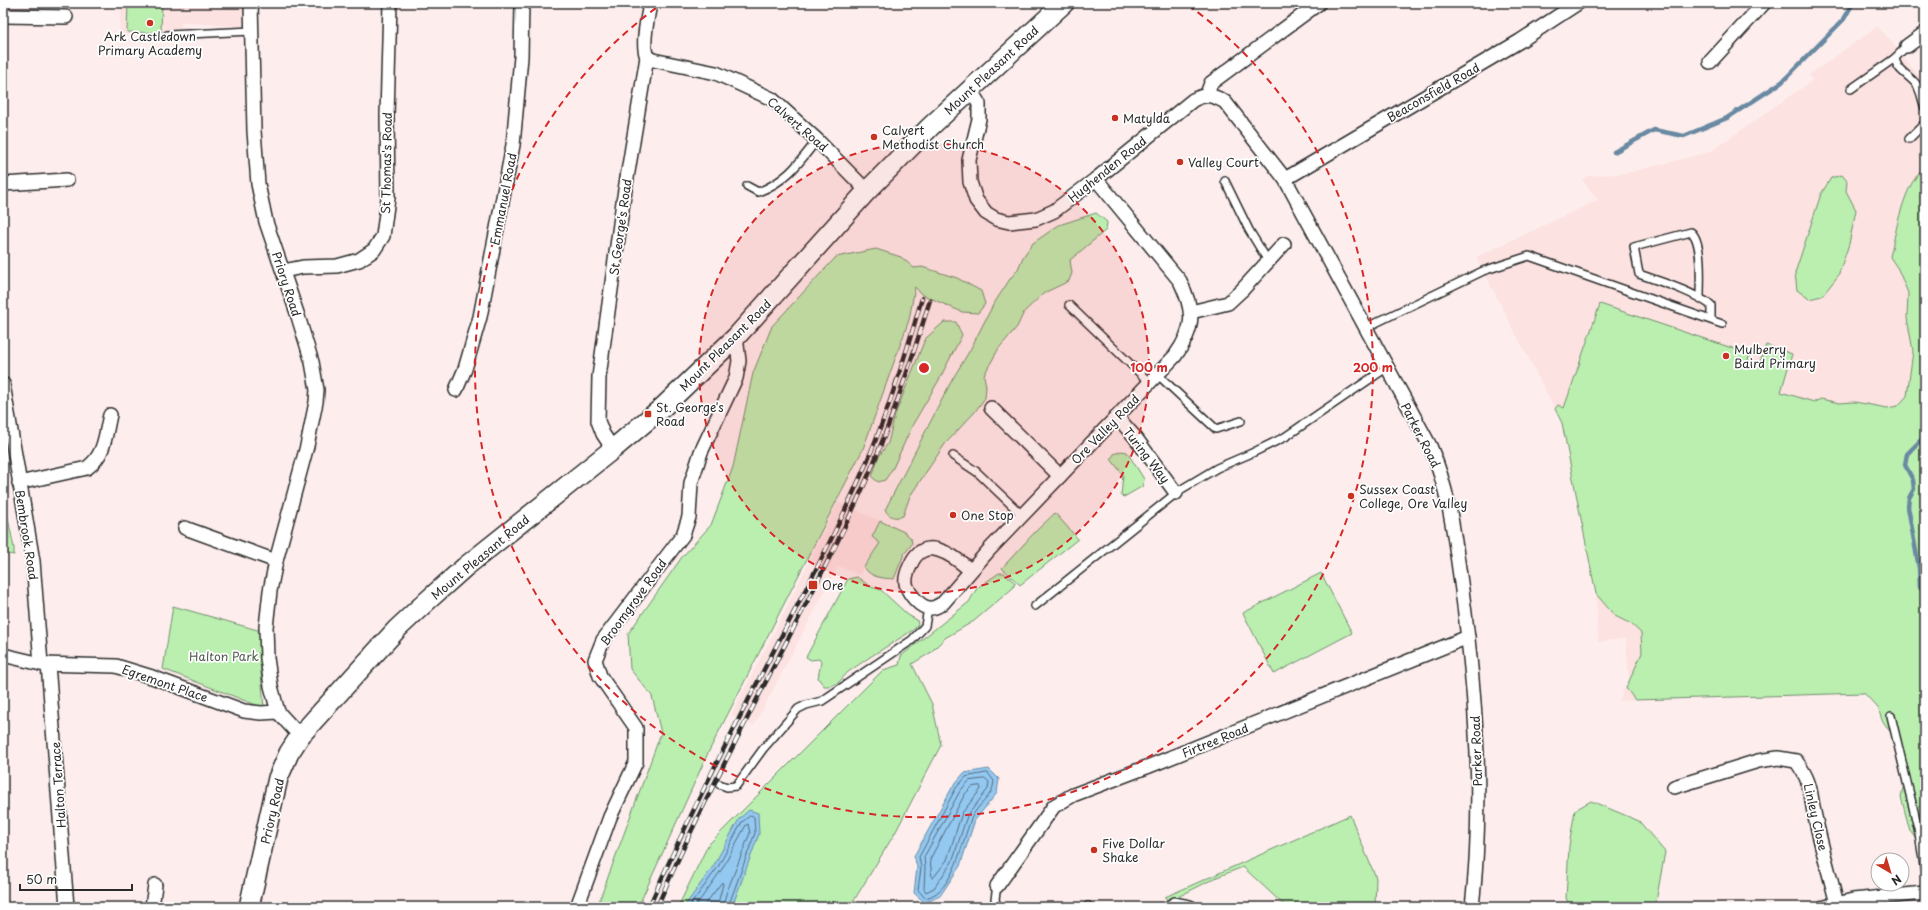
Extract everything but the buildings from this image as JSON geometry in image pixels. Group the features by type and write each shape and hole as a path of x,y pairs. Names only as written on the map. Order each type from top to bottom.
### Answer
{"street":[{"name":"Priory Road","path":"249,907 278,778 289,753 300,736 278,712 270,686 266,658 266,627 270,591 276,561 307,446 317,390 312,362 266,222 258,184 254,131 252,3"},
{"name":"St Thomas's Road","path":"283,271 303,267 337,266 359,260 374,250 383,236 388,198 387,116 390,3"},
{"name":"Emmanuel Road","path":"456,390 465,369 480,317 513,145 521,57 522,3"},
{"name":"St George's Road","path":"613,449 603,434 598,421 599,377 623,202 647,57 645,52 645,44 650,3"},
{"name":"Mount Pleasant Road","path":"300,736 397,629 427,601 465,567 613,449 663,407 736,337 867,192 930,127 1064,3"},
{"name":"Hughenden Road","path":"970,89 979,104 979,119 969,160 970,182 976,200 986,213 996,219 1009,222 1036,220 1054,211 1096,179 1193,100 1206,94 1212,83 1319,3"},
{"name":"Beaconsfield Road","path":"1286,179 1520,41 1578,3"},
{"path":"1710,62 1764,3"},
{"path":"3,16 66,17"},
{"path":"1907,46 1925,33"},
{"name":"Calvert Road","path":"647,57 652,60 716,73 772,100 818,140 867,192"},
{"name":"Parker Road","path":"1206,94 1215,96 1225,102 1286,179 1386,368 1430,446 1444,483 1453,524 1468,637 1475,714 1477,798 1476,851 1472,907"},
{"name":"Ore Valley Road","path":"928,608 935,607 943,603 970,570 1175,356 1186,341 1191,312 1188,298 1180,281 1096,179"},
{"path":"3,184 67,180"},
{"path":"1191,312 1228,303 1242,290 1284,244"},
{"name":"Broomgrove Road","path":"577,907 610,817 636,762 636,728 600,676 595,660 603,640 683,535 690,517 691,483 701,452 736,378 739,361 736,337"},
{"name":"Bembrook Road","path":"3,384 33,561 44,664"},
{"path":"991,408 1060,476"},
{"path":"19,483 87,468 95,463 100,455 110,415"},
{"name":"Turing Way","path":"1117,417 1135,437 1176,493"},
{"path":"185,528 276,561"},
{"path":"928,608 918,602 907,586 906,575 912,560 920,552 932,548 948,554 970,570"},
{"name":"Firtree Road","path":"996,886 1054,806 1073,795 1160,762 1468,637"},
{"name":"Egremont Place","path":"3,655 44,664 116,666 152,677 244,711 261,714 278,712"},
{"name":"Halton Terrace","path":"44,664 67,907"},
{"name":"Linley Close","path":"1674,787 1758,761 1778,758 1796,761 1803,770 1811,788 1815,819 1831,905"},
{"path":"152,907 155,885"},
{"path":"1831,905 1853,900 1925,893"},
{"path":"1170,907 1175,904 1190,907"}],"lane":[{"path":"167,35 252,31"},
{"path":"1851,89 1895,58 1907,46"},
{"path":"1895,58 1900,71 1917,85 1925,108"},
{"path":"1909,139 1925,123"},
{"path":"747,186 758,192 771,187 785,178 818,140"},
{"path":"1225,181 1249,230 1268,261"},
{"path":"1700,297 1701,267 1695,235 1691,232 1634,247 1639,274 1700,297 1711,305 1711,319"},
{"path":"1365,328 1483,271 1529,256 1722,324"},
{"path":"1069,305 1153,378 1216,429 1241,421"},
{"path":"1035,606 1176,493 1217,468 1285,437 1386,368"},
{"path":"953,456 977,472 1022,515"},
{"path":"719,784 727,787 736,786 767,744 798,709 806,704 822,701 912,640 925,626 928,608"},
{"path":"1891,716 1918,828 1925,872"},
{"path":"996,886 995,899 998,907"}],"shaded area":[{"name":"Ark Castledown Primary Academy","path":"121,3 244,3 243,27 181,22 181,28 173,28 172,40 136,42 136,35 119,35"},
{"name":"Mulberry Baird Primary","path":"1878,26 1920,77 1925,88 1925,302 1864,693 1619,701 1629,679 1626,638 1598,642 1596,594 1562,423 1476,257 1598,200 1582,180 1588,176 1627,173 1710,152 1813,80 1809,75"},
{"path":"838,502 880,521 872,537 880,542 859,575 838,566 754,726 731,715 785,611"}],"green space":[{"path":"128,3 162,3 161,33 127,32"},
{"path":"1925,162 1925,851 1910,831 1901,797 1907,770 1903,750 1882,720 1878,708 1864,693 1635,700 1626,688 1642,653 1641,633 1631,624 1615,616 1596,594 1562,423 1555,409 1558,405 1564,408 1600,304 1750,354 1748,360 1759,364 1766,345 1792,354 1781,392 1814,402 1821,399 1839,403 1855,402 1887,408 1898,406 1907,396 1913,351 1907,318 1908,293 1898,269 1890,257 1902,207 1910,187"},
{"path":"1842,175 1847,181 1846,191 1856,210 1849,244 1838,276 1822,296 1809,299 1797,290 1795,273 1821,194 1831,178"},
{"path":"1096,213 1107,222 1106,230 1070,260 1072,273 1069,281 1044,293 1024,312 1017,327 999,348 984,375 986,387 985,398 974,413 945,444 910,496 903,516 891,516 885,510 952,380 970,350 993,305 1018,269 1023,257 1033,243 1059,225"},
{"path":"876,249 901,257 914,268 922,267 957,278 981,291 985,304 978,313 962,312 921,294 915,287 909,320 863,449 708,753 638,907 597,907 661,733 652,696 630,669 628,634 682,557 711,525 733,467 753,373 772,326 836,257"},
{"path":"944,322 956,322 962,335 939,380 913,424 893,468 885,480 878,482 872,477 878,458 888,443 895,415 925,339"},
{"path":"1121,451 1127,452 1144,479 1143,486 1124,497 1121,496 1123,475 1111,459 1114,454"},
{"path":"3,494 14,548 14,555 3,553"},
{"path":"1055,513 1078,539 1020,585 1002,568 1035,532"},
{"path":"880,521 904,532 911,538 912,544 904,554 894,579 881,578 873,575 864,567 880,543 872,537"},
{"path":"999,573 1004,573 1015,583 1013,588 974,621 945,638 930,653 912,664 932,704 941,745 895,833 850,907 678,907 708,845 883,670 899,665 901,656 969,602 977,588"},
{"path":"1321,573 1352,633 1274,674 1243,613"},
{"path":"857,577 871,587 881,590 908,615 917,620 918,625 913,630 848,672 838,683 830,686 824,686 818,678 821,662 819,659 811,660 806,657 848,579"},
{"name":"Halton Park","path":"173,606 261,631 261,672 264,708 163,669"},
{"path":"1591,801 1639,821 1665,852 1655,907 1570,907 1566,898 1569,846 1575,810"},
{"path":"1350,815 1376,878 1375,907 1286,907 1243,867 1217,877 1168,902 1165,897"}],"water":[{"path":"989,769 999,779 997,793 975,820 960,866 940,896 925,903 914,893 917,867 914,856 953,786 964,773"},
{"path":"749,810 758,813 759,834 732,907 684,907 714,865 739,819"}],"waterway":[{"path":"1614,152 1654,130 1684,136 1727,118 1782,82 1844,19 1853,3"},
{"path":"1925,436 1907,454 1905,465 1913,480 1914,489 1909,498 1908,507 1919,568 1920,587 1925,594"}],"railway":[{"path":"649,907 708,781 844,513 866,464 890,403 922,298"},
{"path":"657,907 711,791 855,506 902,388 930,300"}],"place":[{"name":"Ark Castledown Primary Academy","path":"150,23"},
{"name":"Matylda","path":"1115,118"},
{"name":"Calvert Methodist Church","path":"874,137"},
{"name":"Valley Court","path":"1180,162"},
{"name":"Mulberry Baird Primary","path":"1726,356"},
{"name":"St. George's Road","path":"648,414"},
{"name":"Sussex Coast College, Ore Valley","path":"1351,496"},
{"name":"One Stop","path":"953,515"},
{"name":"Ore","path":"813,585"},
{"name":"Five Dollar Shake","path":"1094,850"}]}
